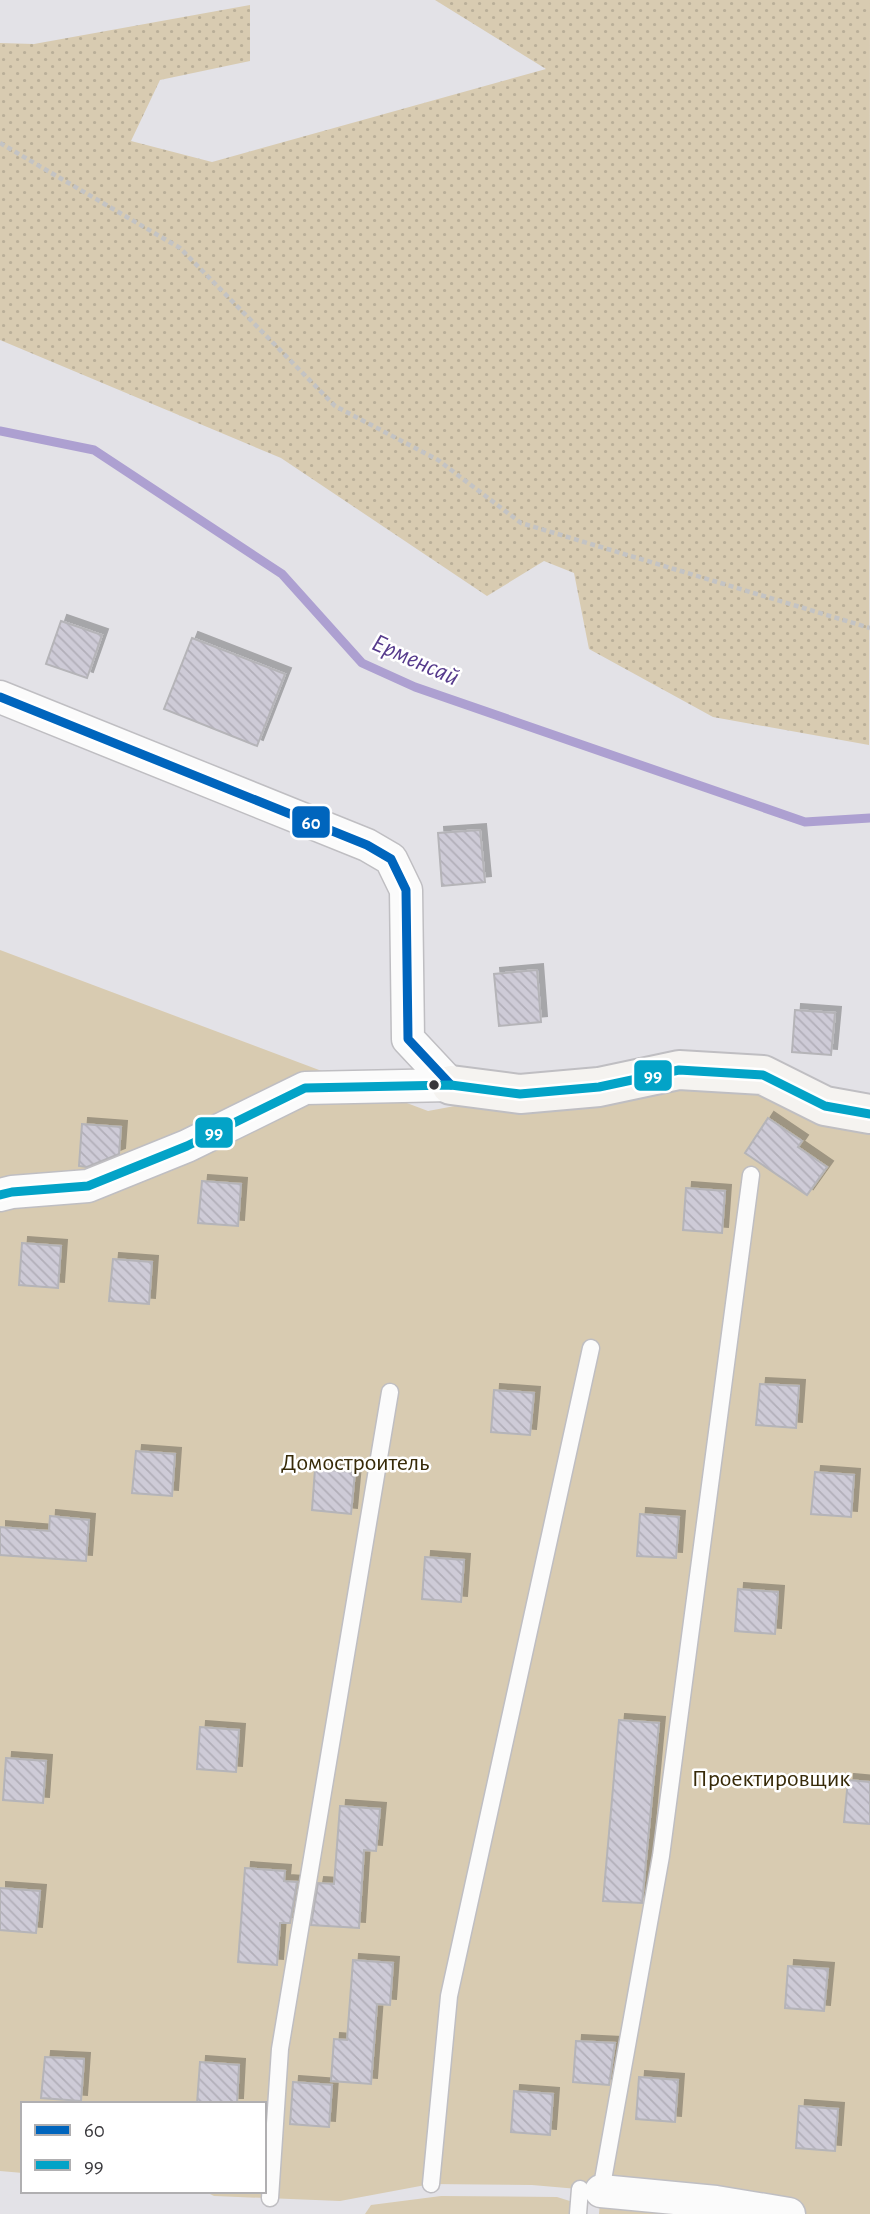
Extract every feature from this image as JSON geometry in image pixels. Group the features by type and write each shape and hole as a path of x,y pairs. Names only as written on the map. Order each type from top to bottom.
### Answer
{"street":[{"path":"0,697 367,845 391,859 406,890 408,1039 451,1085"},
{"path":"0,1195 88,1186 187,1146 305,1088 451,1085 520,1094 599,1087 679,1070 762,1075 825,1106 870,1114"},
{"path":"591,2190 716,2203 789,2214"}],"lane":[{"path":"578,2214 591,2190 661,1856 751,1175"},
{"path":"432,2184 449,1996 591,1348"},
{"path":"270,2198 280,2049 390,1392"}],"path":[{"path":"0,143 180,248 335,407 438,460 521,523 870,628"}],"green space":[{"path":"435,0 870,0 869,745 713,717 589,649 574,573 544,561 487,596 281,458 0,340 0,43 34,44 250,5 250,61 160,80 131,141 212,162 546,69"},
{"name":"Домостроитель","path":"0,950 428,1111 679,1070 870,1114 870,2214 599,2214 601,2191 532,2185 431,2184 340,2201 214,2196 208,2193 266,2193 266,2102 21,2102 21,2173 0,2171"},
{"path":"441,2196 557,2197 573,2202 573,2214 365,2214 371,2205"}],"building":[{"path":"61,621 102,635 87,678 46,664"},
{"path":"192,638 285,674 257,746 164,709"},
{"path":"480,830 485,882 442,886 438,833"},
{"path":"537,970 541,1022 499,1026 494,974"},
{"path":"795,1010 835,1013 831,1055 792,1052"},
{"path":"768,1118 802,1141 798,1147 827,1167 807,1195 745,1153"},
{"path":"82,1124 121,1127 119,1154 87,1167 79,1166"},
{"path":"202,1181 241,1184 238,1226 198,1223"},
{"path":"686,1188 725,1191 722,1233 683,1230"},
{"path":"22,1243 61,1246 58,1288 19,1285"},
{"path":"113,1259 152,1262 149,1304 109,1301"},
{"path":"760,1384 799,1386 796,1428 756,1425"},
{"path":"494,1390 534,1393 530,1435 491,1432"},
{"path":"136,1451 175,1454 172,1496 132,1493"},
{"path":"315,1469 355,1472 351,1514 312,1510"},
{"path":"815,1472 854,1475 851,1517 811,1514"},
{"path":"640,1514 679,1517 676,1558 637,1556"},
{"path":"50,1516 89,1520 86,1561 0,1555 0,1527 49,1531"},
{"path":"425,1557 464,1560 461,1602 422,1599"},
{"path":"738,1589 778,1592 775,1634 735,1631"},
{"path":"619,1720 659,1723 642,1903 603,1901"},
{"path":"200,1727 239,1730 236,1772 197,1769"},
{"path":"6,1758 46,1761 43,1803 3,1800"},
{"path":"848,1780 870,1782 870,1824 844,1822"},
{"path":"340,1806 380,1809 376,1851 364,1850 359,1928 311,1925 318,1883 334,1884"},
{"path":"245,1868 285,1871 284,1881 297,1882 290,1923 280,1923 277,1965 238,1962"},
{"path":"0,1888 40,1891 36,1933 0,1930"},
{"path":"353,1960 393,1963 390,2005 377,2004 371,2084 331,2081 334,2039 347,2040"},
{"path":"788,1966 828,1969 824,2011 785,2008"},
{"path":"576,2041 615,2043 609,2085 573,2082"},
{"path":"45,2057 84,2059 81,2101 41,2098"},
{"path":"200,2062 239,2065 237,2102 197,2102"},
{"path":"639,2077 678,2080 675,2122 636,2119"},
{"path":"293,2082 332,2085 329,2127 290,2124"},
{"path":"514,2091 553,2094 550,2135 511,2132"},
{"path":"799,2106 838,2109 835,2151 796,2148"}],"waterway":[{"name":"Ерменсай","path":"0,431 94,450 282,574 362,663 415,687 805,822 870,818"}],"transit line":[{"name":"60","path":"0,697 367,845 391,859 406,890 408,1039 451,1085"},
{"name":"99","path":"0,1195 88,1186 187,1146 305,1088 451,1085 520,1094 599,1087 679,1070 763,1075 825,1106 870,1114"}],"park label":[{"name":"Проектировщик","path":"771,1778"}]}
